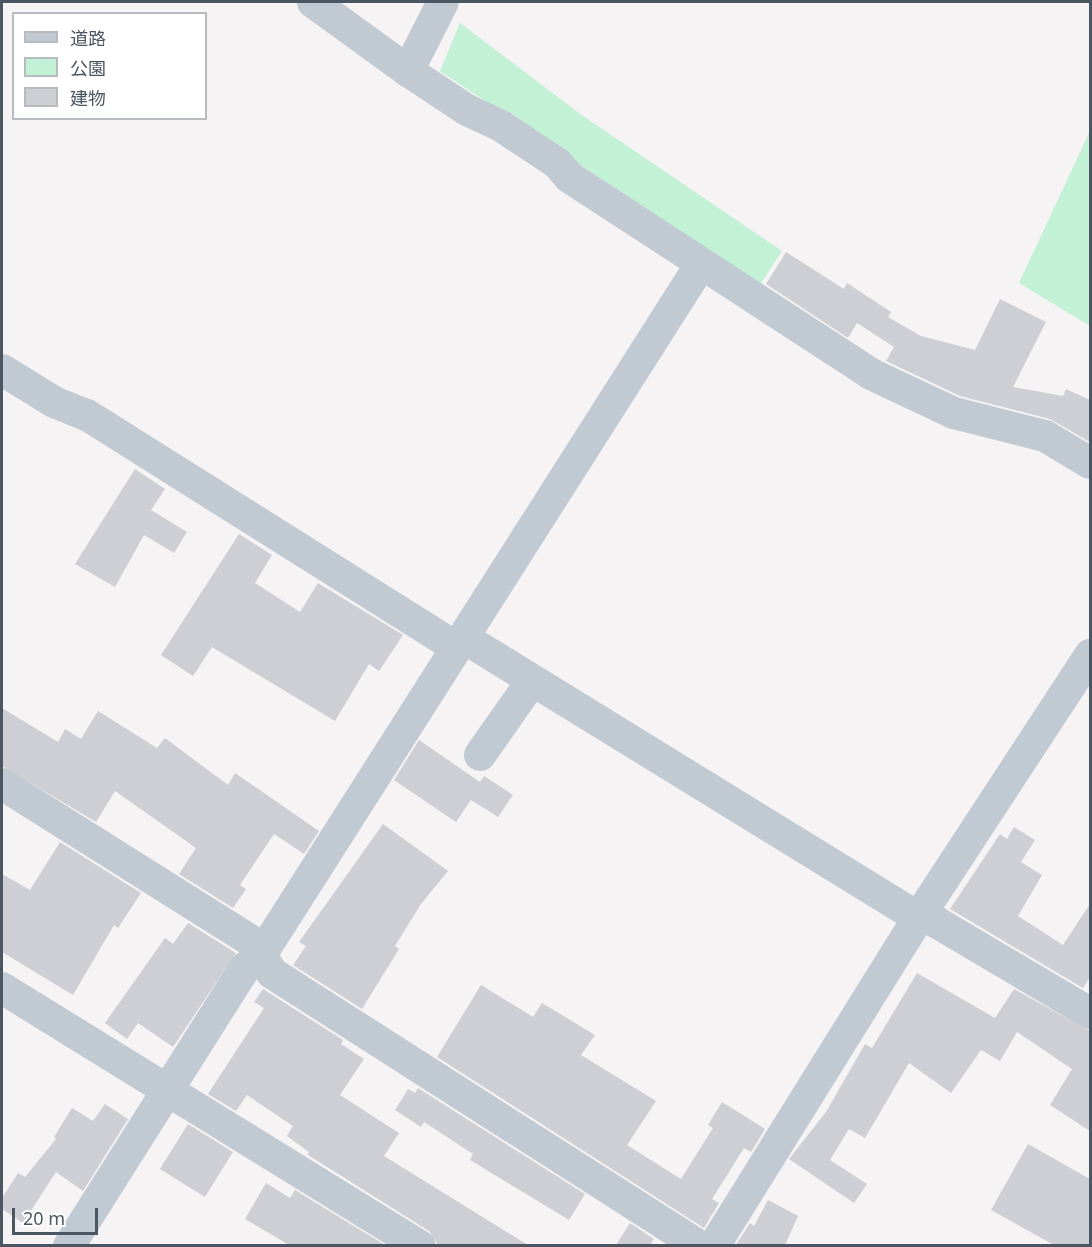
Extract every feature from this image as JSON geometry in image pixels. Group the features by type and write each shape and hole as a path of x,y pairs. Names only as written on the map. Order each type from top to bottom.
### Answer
{"street":[{"path":"313,2 408,71 520,138 557,163 569,177 871,374 954,414 1045,436 1090,463"},
{"path":"408,71 442,2"},
{"path":"69,1245 244,969 261,955 701,264"},
{"path":"2,370 54,402 87,415 460,643 532,681 909,912 920,915 1090,1013"},
{"path":"714,1245 920,915 1090,654"},
{"path":"480,756 532,681"},
{"path":"2,784 254,944 272,973 699,1245"},
{"path":"2,988 149,1081 169,1089 420,1245"}],"green space":[{"path":"460,23 583,116 782,251 760,285 440,71"},
{"path":"1090,131 1090,326 1019,283"}],"building":[{"path":"786,252 844,289 847,283 891,312 888,317 921,336 975,350 1000,299 1046,322 1013,387 1063,396 1066,389 1090,400 1090,442 1050,419 960,396 886,361 894,347 857,323 848,338 766,284"},
{"path":"135,469 165,489 151,510 187,532 174,553 144,535 115,587 75,564"},
{"path":"239,534 272,555 255,583 300,612 318,583 403,635 379,671 369,664 335,721 212,647 193,676 161,655"},
{"path":"2,708 58,742 65,729 81,739 98,711 157,748 165,738 228,785 235,773 319,831 304,854 274,834 240,885 246,889 233,908 179,874 196,848 115,791 96,822 2,766"},
{"path":"419,740 480,782 484,776 513,795 498,817 471,800 456,822 394,780"},
{"path":"383,824 448,871 421,904 395,946 399,949 362,1009 293,965 306,946 299,942"},
{"path":"1014,827 1035,840 1021,862 1042,875 1018,916 1063,945 1090,904 1090,977 1083,988 950,909 1000,834 1007,839"},
{"path":"60,842 141,893 118,928 114,925 73,995 2,952 2,874 30,890"},
{"path":"188,923 236,953 173,1047 138,1023 127,1039 105,1023 165,938 173,944"},
{"path":"917,973 995,1018 1014,989 1090,1031 1090,1131 1050,1105 1072,1069 1017,1032 1000,1061 981,1050 951,1093 909,1063 865,1138 849,1129 830,1160 867,1184 854,1203 789,1159 826,1112 865,1044 872,1048"},
{"path":"481,985 533,1017 542,1003 595,1035 581,1055 656,1101 627,1145 681,1179 713,1128 708,1125 722,1102 765,1129 751,1152 744,1148 712,1199 719,1203 704,1228 437,1057"},
{"path":"263,989 343,1040 341,1044 364,1059 340,1095 399,1133 384,1156 528,1245 438,1245 429,1231 308,1155 309,1152 287,1136 293,1126 247,1095 236,1111 208,1094 264,1008 254,1002"},
{"path":"418,1088 585,1194 569,1220 470,1160 473,1154 424,1122 421,1127 395,1110 408,1089 415,1093"},
{"path":"105,1104 128,1119 83,1191 56,1172 23,1223 2,1209 2,1198 18,1173 25,1177 56,1139 54,1137 72,1108 93,1121"},
{"path":"188,1124 233,1152 205,1197 160,1169"},
{"path":"1028,1144 1090,1179 1090,1245 1054,1245 991,1210"},
{"path":"266,1183 290,1198 295,1190 385,1245 289,1245 245,1219"},
{"path":"768,1200 798,1216 785,1245 736,1245 750,1223 754,1226"},
{"path":"630,1223 654,1239 650,1245 616,1245"}]}
